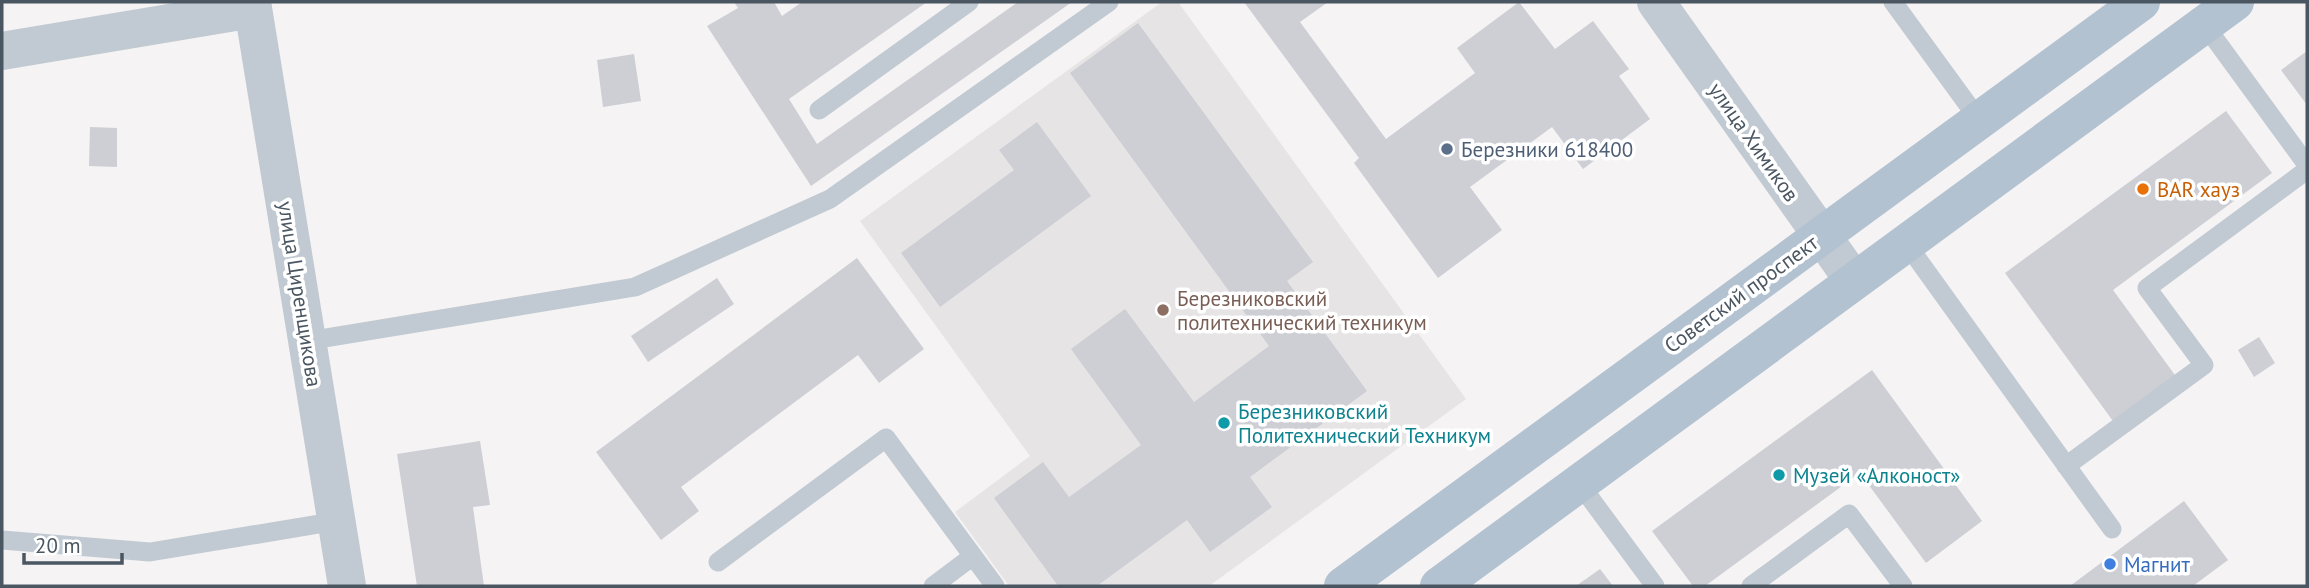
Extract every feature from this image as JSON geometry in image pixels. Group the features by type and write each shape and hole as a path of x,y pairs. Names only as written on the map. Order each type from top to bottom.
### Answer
{"main road":[{"name":"Советский проспект","path":"1343,586 2141,2"},
{"path":"1439,586 2235,2"}],"street":[{"name":"улица Химиков","path":"1656,2 1854,281"},
{"name":"улица Циренщикова","path":"253,6 347,586"},
{"path":"2,51 253,6"}],"lane":[{"path":"819,110 969,2"},
{"path":"307,341 635,287 830,199 1109,2"},
{"path":"1893,2 1979,120"},
{"path":"2066,466 2204,365 2147,288 2307,167 2204,24"},
{"path":"1906,243 2112,529"},
{"path":"718,562 886,438 995,586"},
{"path":"1579,483 1655,586"},
{"path":"1751,586 1849,514 1903,586"},
{"path":"2,540 150,552 337,522"},
{"path":"933,586 973,556"}],"shaded area":[{"name":"Березниковский политехнический техникум","path":"1162,2 1178,2 1466,399 1209,586 1009,586 955,512 1030,456 860,221"}],"building":[{"path":"734,2 774,2 782,16 802,2 927,2 789,99 817,144 1018,2 1072,2 811,186 707,26 738,8"},
{"name":"Березники 618400","path":"1244,2 1328,2 1300,22 1386,139 1475,73 1457,48 1519,2 1555,49 1593,21 1629,69 1619,76 1650,119 1583,169 1552,127 1470,187 1502,230 1438,278 1354,163 1359,158"},
{"name":"Березниковский Политехнический Техникум","path":"1138,23 1313,262 1287,281 1367,391 1250,477 1272,507 1210,552 1187,520 1097,586 1058,586 994,498 1043,462 1069,497 1141,445 1071,349 1125,309 1194,402 1269,346 1070,73"},
{"path":"2307,51 2307,105 2281,70"},
{"path":"634,54 641,101 603,107 597,60"},
{"path":"2226,111 2272,173 2113,290 2180,382 2118,428 2005,273"},
{"path":"1037,122 1091,196 940,307 901,253 1014,170 999,150"},
{"path":"90,127 117,128 117,167 89,166"},
{"path":"857,258 924,349 879,383 858,355 681,487 699,511 661,540 596,452"},
{"path":"717,278 734,304 648,362 631,336"},
{"path":"2259,337 2275,363 2254,377 2238,350"},
{"path":"1872,370 1982,521 1926,563 1860,473 1705,586 1693,586 1652,531"},
{"path":"480,441 490,505 473,507 484,586 417,586 397,454"},
{"path":"2184,501 2228,560 2193,586 2070,586"},
{"path":"1600,569 1613,586 1576,586"}],"place":[{"name":"Березники 618400","path":"1447,149"},
{"name":"BAR хауз","path":"2143,189"},
{"name":"Березниковский политехнический техникум","path":"1163,310"},
{"name":"Березниковский Политехнический Техникум","path":"1224,423"},
{"name":"Музей «Алконост»","path":"1779,475"},
{"name":"Магнит","path":"2110,564"}]}
